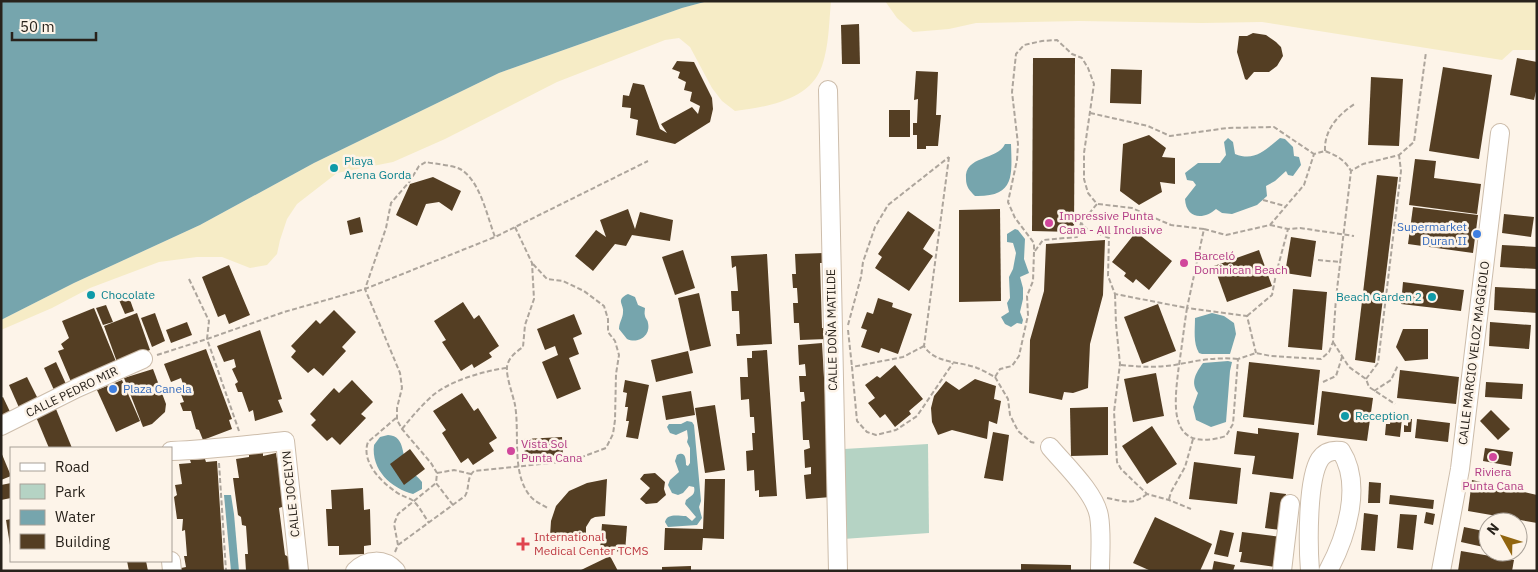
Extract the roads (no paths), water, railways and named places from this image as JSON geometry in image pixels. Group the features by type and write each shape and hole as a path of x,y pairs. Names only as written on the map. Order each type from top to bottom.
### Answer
{"street":[{"name":"CALLE DOÑA MATILDE","path":"828,90 838,571"},
{"name":"CALLE MARCIO VELOZ MAGGIOLO","path":"1441,571 1460,469 1500,133"},
{"name":"CALLE PEDRO MIR","path":"1,426 77,388 143,359"},
{"name":"CALLE JOCELYN","path":"172,451 218,449 285,442 299,571"},
{"path":"1050,448 1092,499 1099,517 1100,571"},
{"path":"1310,571 1310,495 1316,468 1320,459 1326,454 1332,451 1341,451 1348,462 1351,493 1350,512 1344,536 1328,571"},
{"path":"1282,571 1290,504"},
{"path":"355,571 368,562 377,561 393,568"}],"water":[{"path":"1,1 708,1 682,8 499,73 314,163 200,225 74,283 1,320"},
{"path":"1228,138 1233,142 1235,154 1248,157 1259,154 1280,138 1285,139 1293,147 1294,156 1299,157 1301,165 1293,176 1288,175 1286,171 1266,186 1267,196 1257,205 1232,214 1222,213 1216,209 1206,215 1196,216 1189,211 1185,199 1196,185 1193,181 1187,180 1185,173 1198,163 1220,163 1226,155 1224,142"},
{"path":"1005,144 1011,144 1011,175 1008,182 998,193 975,196 967,184 967,171 975,162 995,153"},
{"path":"1015,229 1025,239 1024,259 1029,273 1020,277 1023,288 1020,312 1023,320 1022,324 1017,323 1011,327 1005,324 1001,317 1009,312 1007,303 1010,298 1009,277 1013,269 1016,253 1013,243 1007,242 1007,234"},
{"path":"628,294 635,297 638,305 645,308 648,332 639,340 627,339 619,329 623,312 621,300"},
{"path":"1212,313 1224,316 1234,323 1236,334 1230,354 1202,354 1197,349 1195,318"},
{"path":"1232,362 1226,422 1211,427 1196,420 1193,407 1198,393 1194,381 1203,363"},
{"path":"687,421 692,422 694,425 701,501 699,507 702,518 697,525 668,527 665,522 670,516 686,516 692,521 696,517 685,504 686,500 693,494 694,487 689,486 683,493 678,495 672,493 668,485 670,480 679,472 675,461 677,455 683,455 686,465 688,466 690,463 690,448 687,442 687,430 676,435 670,433 667,427 669,424 681,424"},
{"path":"394,436 401,443 407,465 422,482 422,489 413,494 397,487 384,477 379,470 374,454 374,445 380,437"},
{"path":"224,495 231,495 239,571 231,571"}],"place":[{"name":"Playa Arena Gorda","path":"334,168"},
{"name":"Impressive Punta Cana - All Inclusive","path":"1049,223"},
{"name":"Supermarket Duran II","path":"1477,234"},
{"name":"Barceló Dominican Beach","path":"1184,263"},
{"name":"Chocolate","path":"91,295"},
{"name":"Beach Garden 2","path":"1432,297"},
{"name":"Plaza Canela","path":"113,389"},
{"name":"Reception","path":"1345,416"},
{"name":"Vista Sol Punta Cana","path":"511,451"},
{"name":"Riviera Punta Cana","path":"1493,457"},
{"name":"International Medical Center TCMS","path":"523,544"}]}
